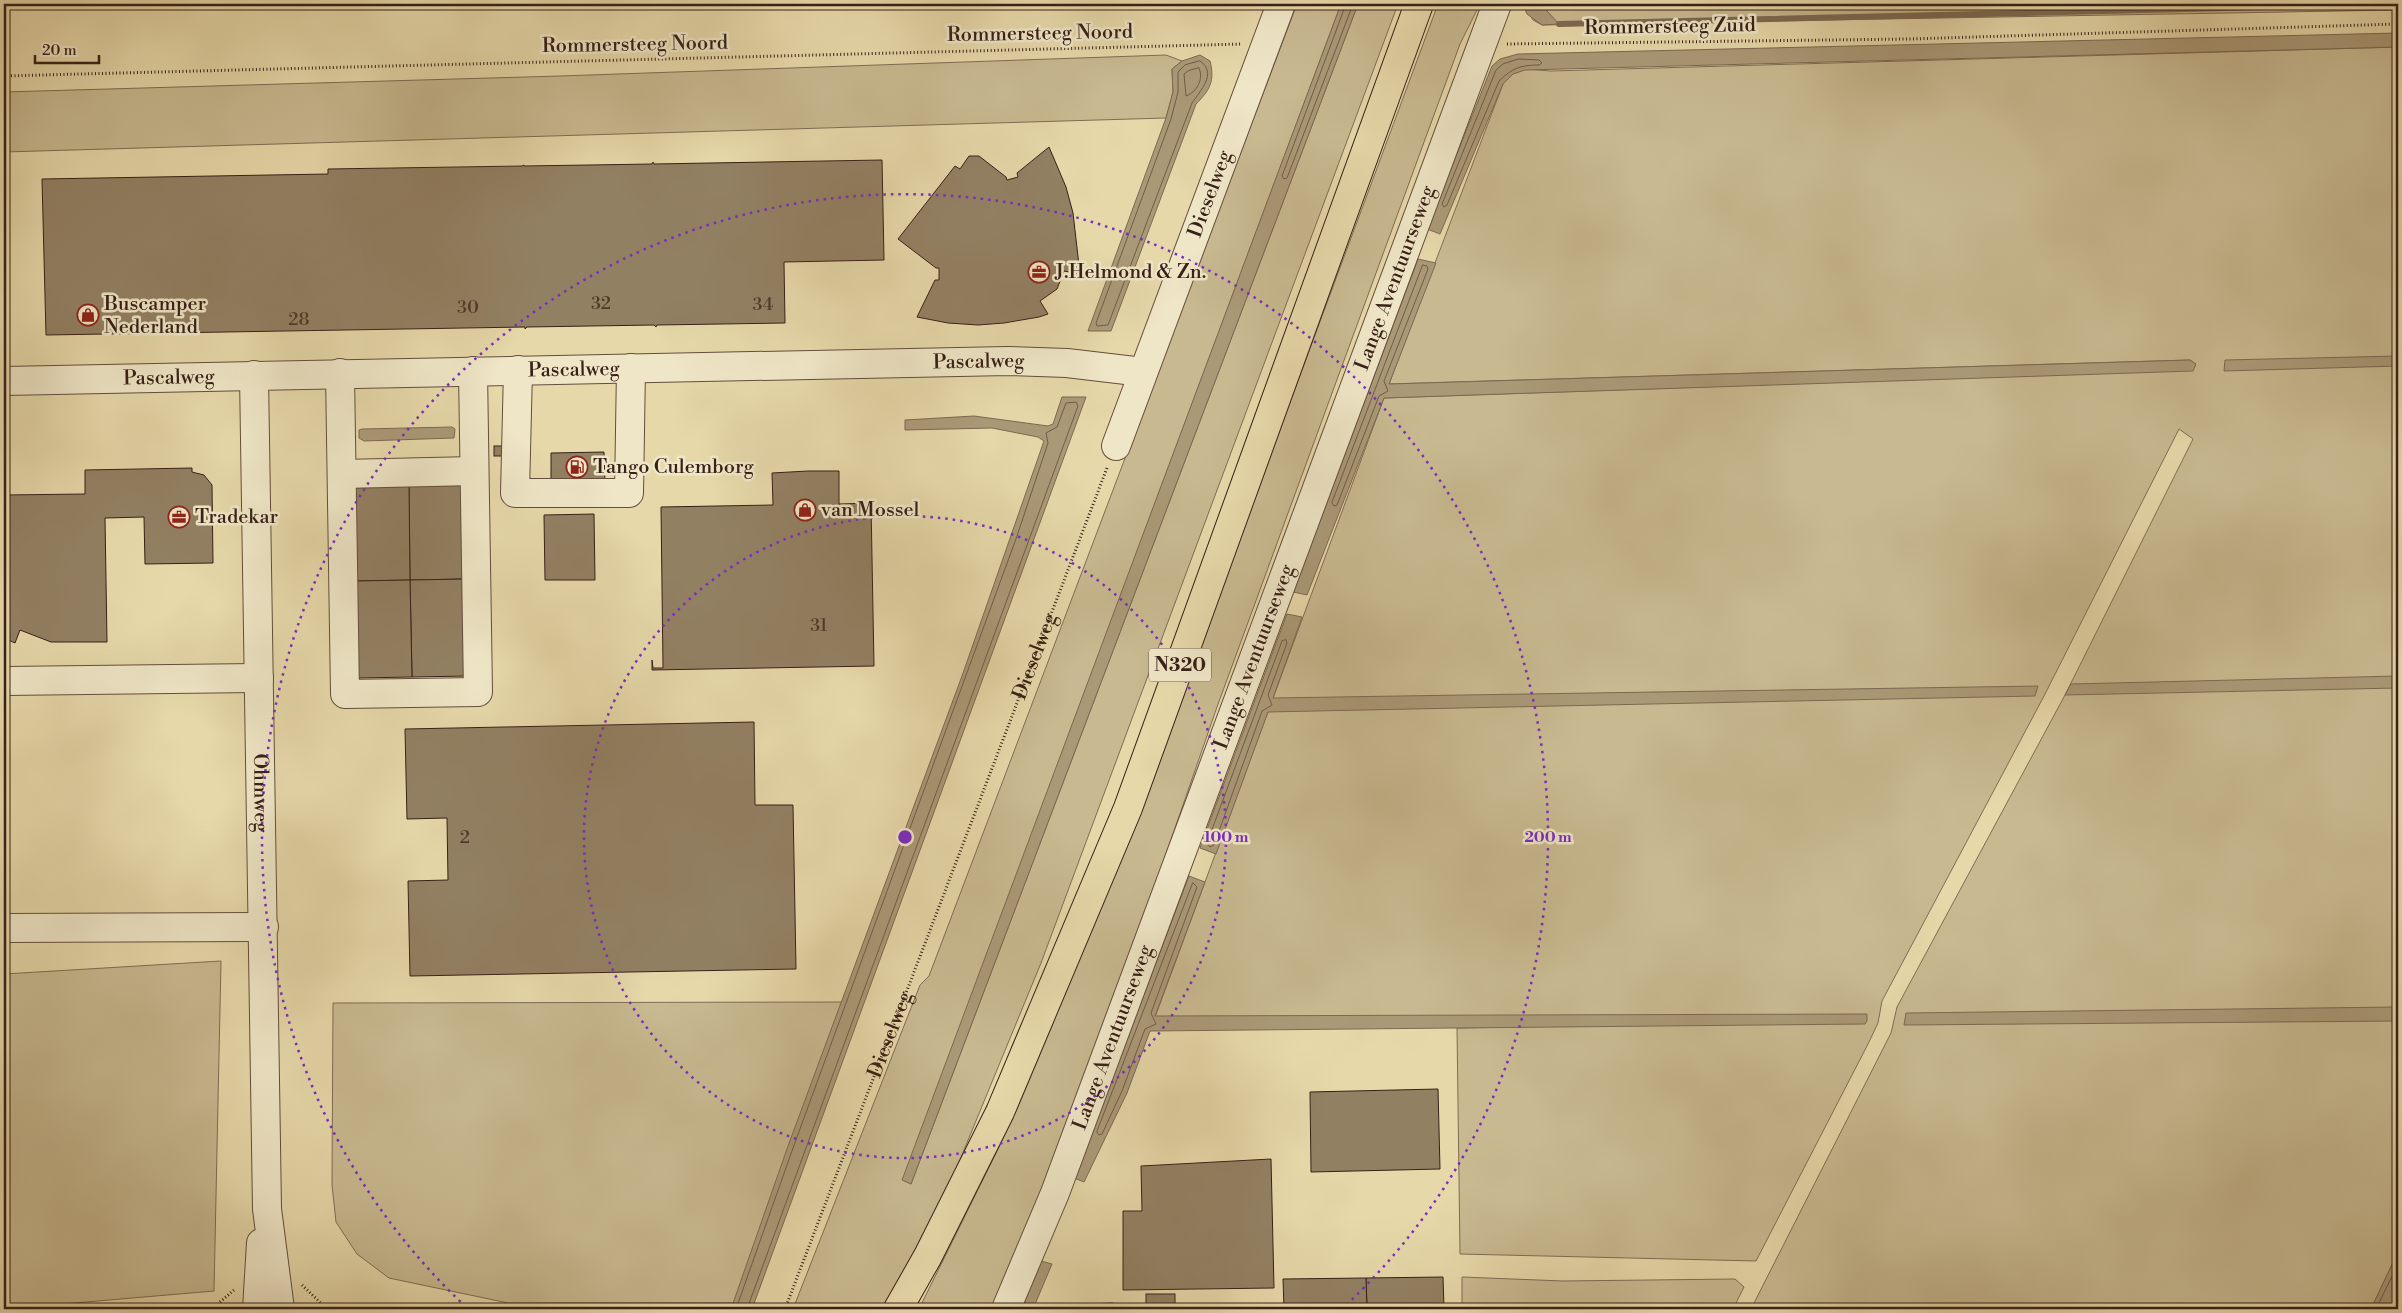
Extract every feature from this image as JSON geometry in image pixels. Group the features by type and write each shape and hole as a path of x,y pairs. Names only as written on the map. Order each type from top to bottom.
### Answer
{"main road":[{"name":"N320","path":"898,1309 928,1256 1000,1112 1128,808 1419,4"}],"street":[{"name":"Dieselweg","path":"1116,446 1281,4"},
{"name":"Lange Aventuurseweg","path":"1006,1309 1055,1193 1497,4"},
{"name":"Pascalweg","path":"4,381 1008,361 1067,363 1143,372"},
{"path":"518,370 515,493 629,493 631,368"},
{"path":"340,374 345,694 478,692 473,371"},
{"name":"Ohmweg","path":"254,375 267,1209 280,1309"},
{"path":"342,474 474,471"},
{"path":"4,681 259,678"},
{"path":"4,928 264,927"},
{"name":"Ohmweg","path":"257,1309 260,1244 267,1209"}],"path":[{"name":"Rommersteeg Zuid","path":"1482,45 1909,40 2398,24"},
{"name":"Rommersteeg Noord","path":"4,76 1267,43"},
{"name":"Dieselweg","path":"785,1309 1116,446"}],"shaded area":[{"path":"1297,4 1341,4 903,1180 911,1184 1358,4 1398,4 1041,963 943,1201 882,1309 793,1309 920,985 929,976"},
{"path":"1438,4 1480,4 1460,44 1217,707 1049,1191 999,1309 919,1309 1001,1143 1140,806"},
{"path":"1523,4 2398,4 2398,10 1542,25 1533,20"},
{"path":"2398,47 2398,1252 2371,1309 1751,1309 1891,1033 1897,1007 2065,695 2193,439 2179,429 2044,696 1882,1001 1878,1023 1868,1044 1756,1261 1460,1254 1457,1028 1738,1023 1151,1028 1384,398 2193,370 2195,364 2190,360 1389,384 1503,84 1513,74 1525,69 1551,71"},
{"path":"1166,55 1182,61 1172,69 1173,92 1166,118 4,152 4,92 560,76"},
{"path":"221,961 214,1291 4,1309 4,974"},
{"path":"842,1002 734,1303 508,1303 389,1278 357,1254 336,1222 332,1185 333,1003"},
{"path":"1462,1277 1563,1281 1735,1279 1744,1287 1733,1309 1462,1309"}],"water":[{"path":"1341,4 1358,4 911,1184 902,1180"},
{"path":"1523,4 1545,4 1547,11 1559,24 1542,25 1527,14"},
{"path":"2398,33 2398,47 1525,70 1513,74 1503,84 1440,234 1427,229 1492,66 1500,59 1518,54"},
{"path":"1200,55 1210,61 1212,74 1210,85 1196,104 1111,331 1088,331 1166,118 1173,92 1172,69 1182,61"},
{"path":"1418,259 1436,263 1389,384 2190,360 2196,364 2193,371 1384,398 1307,595 1293,592"},
{"path":"2398,356 2398,366 2224,371 2225,360"},
{"path":"1062,397 1086,397 752,1309 731,1309 788,1146 962,676 1044,441 1038,437 992,428 905,430 905,420 974,416 1048,426 1053,424"},
{"path":"452,427 455,429 454,438 364,441 359,438 359,430 362,429"},
{"path":"1287,614 1302,617 1273,698 2038,686 2035,696 1268,712 1216,854 1200,848"},
{"path":"2398,676 2398,688 2065,695 2071,684"},
{"path":"1189,876 1205,882 1155,1016 1867,1014 1867,1021 1865,1024 1150,1031 1127,1093 1084,1182 1074,1178"},
{"path":"2398,1007 2398,1021 1904,1025 1906,1013"},
{"path":"2398,1252 2398,1309 2371,1309"},
{"path":"1041,1261 1052,1264 1033,1309 1020,1309"}],"building":[{"path":"1049,147 1066,187 1073,213 1080,274 1064,271 1057,289 1040,301 1048,314 1039,317 978,325 948,323 917,317 935,280 939,280 939,268 936,268 898,239 955,166 960,169 969,156 979,156 1006,177 1007,180 1018,177 1017,173"},
{"path":"882,160 884,260 784,262 785,323 657,325 656,327 654,325 527,327 525,329 525,327 46,335 42,179 328,174 328,169 652,164 653,162 654,164"},
{"path":"4,185 6,185 9,318 4,318"},
{"path":"494,446 503,446 503,456 494,456"},
{"path":"604,452 605,484 551,485 551,453"},
{"path":"192,468 192,472 204,475 212,485 213,563 145,564 144,517 105,518 107,642 51,642 20,630 15,643 4,638 4,495 85,494 85,470"},
{"path":"839,471 839,504 871,503 874,666 652,670 652,660 653,668 663,668 661,507 773,505 772,473"},
{"path":"463,482 465,579 410,580 409,483"},
{"path":"409,483 410,580 356,581 354,484"},
{"path":"594,514 595,580 545,580 544,515"},
{"path":"465,579 467,676 412,677 410,580"},
{"path":"410,580 412,677 358,678 356,581"},
{"path":"754,722 755,805 793,805 796,969 410,976 408,881 448,880 447,818 407,819 405,729"},
{"path":"1438,1089 1440,1169 1311,1172 1310,1092"},
{"path":"1271,1159 1274,1288 1123,1290 1123,1211 1142,1211 1141,1166"},
{"path":"1443,1277 1444,1309 1367,1309 1366,1278"},
{"path":"1366,1278 1367,1309 1284,1309 1283,1279"},
{"path":"1146,1294 1175,1294 1175,1309 1146,1309"},
{"path":"1113,1303 1113,1305 1136,1304 1137,1309 1086,1309 1086,1304"}],"waterway":[{"path":"1559,24 2398,4"}],"place":[{"name":"J.Helmond & Zn.","path":"1039,272"},
{"name":"Buscamper Nederland","path":"88,315"},
{"name":"Tango Culemborg","path":"577,467"},
{"name":"van Mossel","path":"805,510"},
{"name":"Tradekar","path":"179,517"}]}
